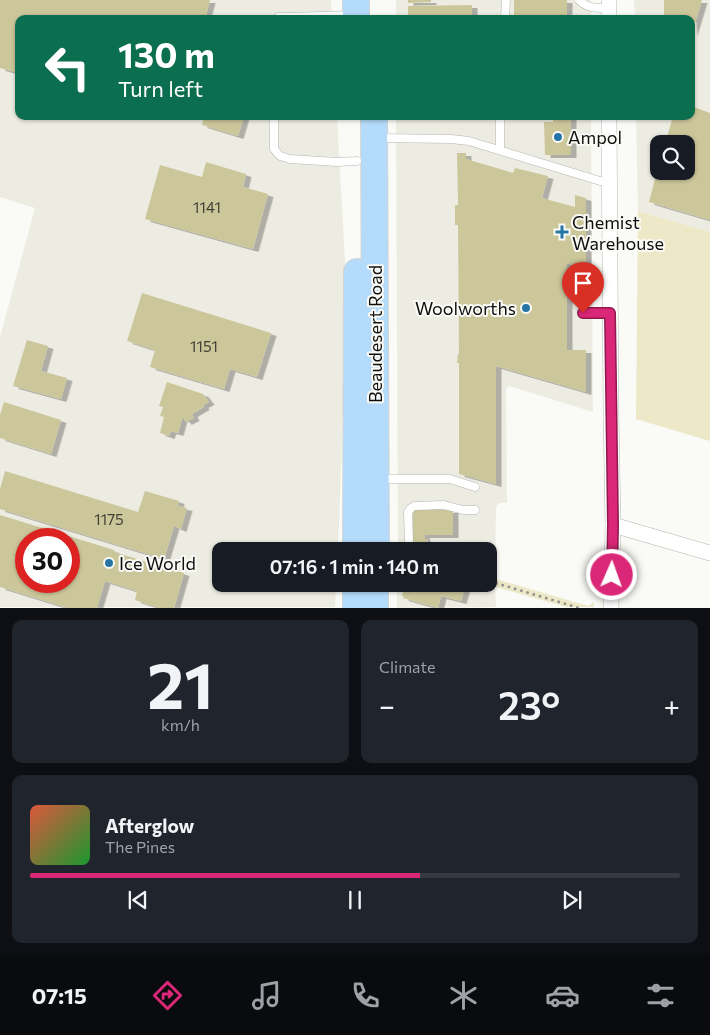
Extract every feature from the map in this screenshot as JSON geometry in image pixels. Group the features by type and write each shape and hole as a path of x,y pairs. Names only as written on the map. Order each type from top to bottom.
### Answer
{"highway":[{"name":"Beaudesert Road","path":"356,120 356,542"},
{"name":"Beaudesert Road","path":"374,127 376,542"},
{"path":"356,592 356,608"},
{"path":"375,592 375,608"}],"street":[{"path":"609,120 613,525 611,608"},
{"path":"613,525 710,553"}],"lane":[{"path":"505,15 506,0"},
{"path":"579,0 589,8 609,9"},
{"path":"317,15 363,10"},
{"path":"274,120 274,149 280,156 290,159 337,162 357,161"},
{"path":"500,120 500,150"},
{"path":"374,127 469,141 610,184"},
{"path":"583,313 610,313"},
{"path":"376,479 450,479 474,487"},
{"path":"409,542 408,512 411,508 444,505 463,510 475,510"}],"path":[{"path":"497,583 579,608"}],"shaded area":[{"path":"0,0 331,0 332,15 15,15 15,120 337,120 347,297 338,542 212,542 212,592 336,592 335,607 0,607 0,337 35,208 0,197"},
{"path":"396,0 591,0 591,15 396,15"},
{"path":"634,0 710,0 710,232 638,211 636,120 695,120 695,15 635,15"},
{"path":"396,120 591,120 593,412 509,386 506,388 507,503 499,503 496,508 496,542 398,542"},
{"path":"638,211 710,232 710,441 636,419"},
{"path":"497,579 588,606 594,602 594,607 566,607 497,587"},
{"path":"397,592 495,592 496,607 397,608"}],"building":[{"path":"0,0 210,0 206,15 15,15 15,72 0,68"},
{"path":"408,0 431,0 431,2 408,3"},
{"path":"514,0 567,0 567,15 514,15"},
{"path":"664,0 702,0 695,23 695,15 664,15"},
{"path":"472,5 472,15 408,15 408,6"},
{"path":"695,107 710,113 710,220 649,202 655,180 695,180 695,135 668,135 672,120 695,120"},
{"path":"203,120 243,120 238,136 202,125"},
{"path":"553,120 571,120 571,155 545,155 544,122 553,122"},
{"path":"457,153 466,153 466,159 513,173 515,168 548,176 542,198 575,207 575,195 586,198 586,269 567,263 567,350 586,350 586,392 496,366 496,484 459,474 459,363 457,363 459,354 458,225 455,225 455,205 458,205"},
{"path":"206,162 246,174 243,187 268,194 253,249 145,219 160,165 202,177"},
{"path":"142,293 271,333 257,377 230,369 224,389 150,367 155,350 127,341"},
{"path":"27,340 48,346 41,371 67,378 61,399 13,386"},
{"path":"167,382 203,394 209,402 192,414 194,418 186,422 182,419 178,433 171,431 169,436 160,433 164,417 160,416 163,407 159,406"},
{"path":"4,402 61,420 51,454 0,438 0,415"},
{"path":"5,471 138,512 145,491 179,501 178,506 187,508 181,529 174,526 164,559 80,533 80,528 62,528 0,509 0,489"},
{"path":"422,505 437,505 437,510 453,510 453,535 424,535 425,539 428,539 427,542 414,542 412,540 413,513 415,510 422,510"},
{"name":"Ice World","path":"0,515 42,528 15,528 15,592 0,587"},
{"name":"Ice World","path":"80,540 184,573 174,608 159,608 135,600 137,591 105,581 97,608 68,608 19,593 80,593"},
{"path":"403,592 464,592 461,601 441,596 438,608 403,598 404,596 402,596"}],"place":[{"name":"Ampol","path":"558,137"},
{"name":"Chemist Warehouse","path":"562,232"},
{"name":"Woolworths","path":"526,308"},
{"name":"Ice World","path":"109,563"}],"route":[{"path":"583,313 610,313 612,575"}]}
